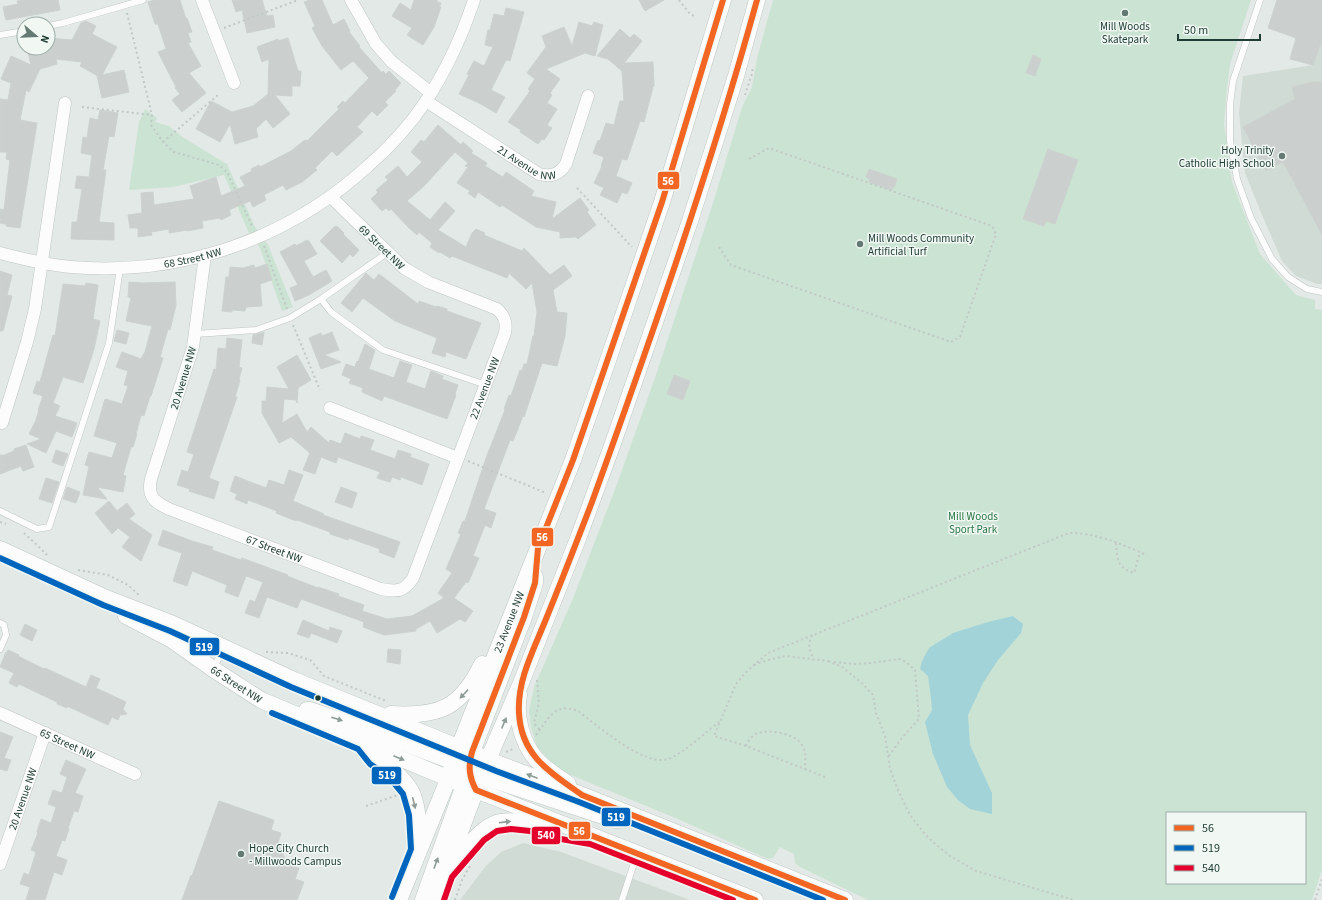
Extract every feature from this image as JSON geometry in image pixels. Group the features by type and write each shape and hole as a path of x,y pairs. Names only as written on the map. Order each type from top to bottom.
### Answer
{"main road":[{"name":"23 Avenue NW","path":"435,900 445,873 465,770 507,626 573,460 650,239 723,0"},
{"path":"488,759 521,683 579,536 615,438 668,288 736,76 757,0"},
{"path":"422,900 465,770 524,617 535,583 538,548"},
{"name":"66 Street NW","path":"0,549 70,574 106,598 172,624 294,680 379,714 465,770 592,836 755,900"},
{"name":"66 Street NW","path":"70,574 126,615 172,640 261,700 286,711 363,742 465,770 488,759 844,900"},
{"path":"379,714 414,715 445,709 460,698 472,684 485,659 507,626"},
{"path":"521,683 518,709 520,727 531,753 544,767 582,795"},
{"path":"286,711 310,710 383,735 465,770 615,820 642,819"},
{"path":"363,742 376,758 394,771 410,790 417,814 419,850"},
{"name":"23 Avenue NW","path":"399,900 419,850 465,770"},
{"path":"445,873 479,834 494,823 512,821 531,823 556,830 592,836"}],"street":[{"path":"202,0 234,83"},
{"name":"21 Avenue NW","path":"351,0 376,44 428,97 539,174 547,176 556,175 566,164 588,96"},
{"path":"332,197 387,148 404,130 428,97 455,50 474,0"},
{"path":"2,423 31,326 65,103"},
{"name":"69 Street NW","path":"332,197 387,253 404,268 420,278 491,306 497,309 504,317"},
{"name":"68 Street NW","path":"0,254 41,263 77,268 120,268 179,262 231,248 259,238 332,197"},
{"name":"20 Avenue NW","path":"152,497 149,486 189,360 195,334 205,255"},
{"name":"22 Avenue NW","path":"400,590 413,578 463,459 486,386 505,333 506,327 504,317"},
{"path":"330,408 463,459"},
{"name":"67 Street NW","path":"152,497 159,504 169,509 374,586 389,591 400,590"},
{"name":"65 Street NW","path":"0,713 134,774"},
{"name":"20 Avenue NW","path":"0,864 45,733"}],"lane":[{"path":"56,24 143,0"},
{"path":"1260,0 1233,81 1230,104 1230,141 1236,179 1251,218 1272,259 1288,277 1307,289 1322,292"},
{"path":"0,35 16,32"},
{"path":"195,334 256,330 290,318 321,299 387,253"},
{"path":"0,511 37,529 49,527 109,343 120,268"},
{"path":"321,299 331,312 383,350 486,386"},
{"path":"0,623 4,625 6,635 0,649"},
{"path":"213,669 223,648"},
{"path":"622,900 637,853"}],"path":[{"path":"222,29 298,0"},
{"path":"679,0 690,14 696,17"},
{"path":"125,5 152,115 151,125 163,142 174,152 219,165 227,172 254,230"},
{"path":"748,88 752,74"},
{"path":"163,142 218,95"},
{"path":"82,107 152,115"},
{"path":"720,246 731,265 951,342 960,337 996,234 992,226 769,148 749,159"},
{"path":"577,188 632,247"},
{"path":"463,459 546,493"},
{"path":"0,522 11,527"},
{"path":"23,532 48,557"},
{"path":"825,777 746,746 714,736 736,684 745,673 768,653 1069,533 1081,532 1092,534 1147,555"},
{"path":"1116,543 1117,560 1127,571 1134,573 1140,552"},
{"path":"70,574 108,575 128,585 142,598"},
{"path":"813,634 810,639 810,650 815,659"},
{"path":"264,652 288,653 310,660 324,676 391,703"},
{"path":"753,666 768,660 785,656 854,664 900,659 906,662 915,670 919,719 902,738 888,758"},
{"path":"828,661 842,667 867,687 872,695 876,713 885,736 893,780 910,815 924,833 950,856 976,871 1074,900"},
{"path":"540,730 554,712 560,709 571,709 578,711 621,744 651,758 659,760 667,759 684,750 721,720"},
{"path":"746,746 747,742 758,733 781,733 802,744 806,755 805,769"},
{"path":"366,806 400,794"},
{"path":"455,900 462,880 472,863"},
{"path":"1315,900 1322,879"}],"shaded area":[{"name":"Holy Trinity Catholic High School","path":"1320,45 1322,46 1322,284 1317,284 1296,276 1282,261 1245,173 1239,113 1243,76 1313,65"},
{"path":"523,843 561,852 690,900 460,900 485,867 501,852"}],"green space":[{"name":"Mill Woods Sport Park","path":"773,0 1251,0 1230,64 1227,87 1224,124 1232,182 1260,254 1296,295 1315,300 1315,309 1322,310 1322,870 1312,900 868,900 800,867 795,863 794,854 780,847 773,858 768,859 678,819 566,773 553,764 537,747 531,727 529,711 534,687 572,601 617,484 656,375 713,203 742,107 752,87 757,58"},
{"path":"145,109 157,118 155,122 169,126 184,138 227,164 255,227 268,245 293,307 282,311 260,248 248,231 224,175 173,187 129,190 139,122"}],"water":[{"path":"1013,616 1023,624 1021,633 998,660 983,683 968,715 970,745 992,793 992,814 970,809 958,800 947,787 933,754 925,722 932,710 931,698 928,676 920,669 922,661 929,648 953,633"}],"building":[{"path":"58,0 60,10 28,16 16,16 16,18 6,20 3,7 18,4 17,1"},
{"path":"154,0 180,0 192,32 188,33 191,42 188,43 201,66 189,73 206,93 182,112 172,100 180,94 175,88 176,87 158,52 166,49 158,24 155,24 148,2"},
{"path":"232,0 262,0 267,16 273,15 275,27 247,33 242,10 236,12"},
{"path":"310,0 322,0 333,25 344,19 350,31 349,32 360,46 359,47 382,73 383,71 386,74 389,71 401,83 395,90 396,91 385,102 388,105 377,116 372,111 357,127 363,132 337,156 332,151 315,168 317,170 302,182 286,190 283,185 264,195 266,200 253,207 250,201 229,210 231,215 221,220 220,218 202,221 203,228 169,233 169,229 151,232 152,235 138,237 138,228 130,228 128,215 142,213 141,193 153,192 154,205 194,199 190,186 216,177 221,196 245,186 240,177 252,171 251,169 259,165 260,167 291,151 305,140 307,141 339,109 337,107 343,101 345,103 369,78 353,61 341,70 322,46 312,28 315,26 304,2"},
{"path":"414,0 437,0 437,2 441,3 434,27 423,45 407,35 412,28 392,16 400,3 411,10"},
{"path":"639,0 664,0 645,11"},
{"path":"1277,0 1322,0 1322,46 1320,45 1313,65 1290,59 1296,38 1268,28"},
{"path":"506,8 524,12 510,61 506,60 491,90 505,97 496,113 459,94 469,75 467,74 474,61 484,66 493,47 485,45 488,30 490,30 494,14 504,16"},
{"path":"86,21 96,26 92,34 117,47 102,75 124,70 129,92 102,98 98,76 80,66 82,62 56,59 57,64 40,69 29,92 26,90 20,120 37,123 20,228 6,226 6,224 0,223 0,209 4,210 10,160 6,159 7,152 0,152 0,99 8,100 11,83 1,79 11,56 31,65 29,56 56,56 56,39 72,40 81,23"},
{"path":"579,22 592,26 594,22 603,25 595,56 585,53 546,69 560,79 550,93 552,95 547,103 557,109 547,125 552,128 544,140 542,139 538,144 520,132 521,130 508,122 530,91 528,89 535,79 527,73 546,47 542,36 564,27 572,46"},
{"path":"620,29 630,38 634,34 642,41 624,63 653,62 654,86 644,122 640,121 627,160 622,159 616,176 632,183 627,194 622,192 617,203 600,195 604,188 594,183 602,166 604,157 593,153 598,140 600,141 606,123 614,125 620,101 624,101 622,71 608,59 597,56"},
{"path":"288,38 298,71 301,71 300,86 292,86 292,96 275,95 290,114 273,128 266,119 256,129 258,137 235,144 230,124 220,142 196,129 211,101 232,112 253,106 268,94 269,59 262,62 257,47 278,39 278,41"},
{"path":"1033,55 1041,59 1035,76 1026,73"},
{"name":"Holy Trinity Catholic High School","path":"1312,82 1322,82 1322,235 1283,162 1266,171 1243,127 1295,99 1292,87"},
{"path":"100,110 118,113 114,137 109,136 103,170 106,170 99,222 114,223 114,240 71,239 72,222 77,222 82,189 75,188 77,176 89,177 92,155 81,153 83,137 87,138 90,118 98,120"},
{"path":"438,125 461,145 463,142 473,151 471,153 487,163 485,166 503,177 506,172 534,191 531,196 556,202 552,219 580,198 589,210 587,212 596,225 578,239 576,237 560,238 560,232 536,227 502,205 500,207 478,192 475,198 468,193 470,191 457,183 468,167 465,166 468,163 455,152 425,185 407,201 430,220 445,202 455,211 438,230 466,247 472,233 476,229 485,233 484,235 522,251 524,248 550,275 564,265 572,276 553,290 557,312 567,313 565,336 557,366 542,363 524,417 523,416 513,441 510,440 484,509 496,513 491,528 485,525 473,556 479,558 468,583 466,582 454,598 473,611 465,622 460,619 437,633 430,621 416,629 416,631 384,635 363,627 364,622 301,599 297,608 267,597 259,618 245,613 250,600 255,602 263,582 246,576 238,597 225,592 227,585 192,571 187,586 173,581 182,553 158,545 163,530 213,547 212,550 241,560 242,558 318,588 339,594 338,596 364,605 362,611 387,619 412,616 444,598 438,593 452,573 446,569 461,534 458,533 463,521 465,521 509,395 511,396 520,370 522,371 524,364 527,364 534,336 537,312 532,283 526,289 509,273 507,278 452,256 450,258 440,252 439,253 430,247 432,243 419,232 417,235 391,209 389,211 386,208 382,211 371,199 378,192 376,190 388,180 385,177 398,166 407,177 422,162 411,152 421,140 424,142"},
{"path":"1048,149 1078,160 1055,224 1046,221 1044,226 1023,219"},
{"path":"869,169 897,179 894,188 893,187 892,190 869,182 870,179 866,177"},
{"path":"335,226 337,226 344,233 343,234 359,250 353,257 350,254 342,263 320,241"},
{"path":"307,240 317,254 304,261 313,277 326,270 332,281 309,295 295,301 290,288 298,285 280,252 295,244 296,246"},
{"path":"267,264 272,280 260,284 262,306 246,307 245,311 222,311 226,277 229,277 230,267 243,268 254,265 255,268"},
{"path":"0,271 12,275 7,295 12,296 3,331 0,331"},
{"path":"366,273 374,280 379,274 418,304 419,301 447,309 447,311 481,323 466,359 446,352 445,357 432,353 437,338 395,321 363,298 352,312 341,303"},
{"path":"129,282 175,282 176,305 170,330 168,329 160,357 163,358 144,416 141,415 137,434 133,447 131,447 123,475 126,476 123,492 97,487 107,499 83,495 89,466 85,465 89,452 112,458 117,443 94,436 105,399 122,404 128,386 124,385 128,371 116,367 122,352 141,359 145,352 152,326 126,321 131,298 128,297"},
{"path":"86,283 98,285 93,319 100,321 94,349 83,383 63,377 53,403 60,406 55,416 77,423 72,437 56,431 46,453 27,444 41,439 29,434 36,420 43,396 33,393 37,381 40,382 53,335 55,336 63,284 85,286"},
{"path":"117,330 129,333 126,344 114,341"},
{"path":"264,332 262,345 252,343 253,335"},
{"path":"332,332 339,350 324,355 341,362 321,369 309,338 321,333 322,336"},
{"path":"227,338 242,340 239,367 242,368 235,397 237,397 209,478 219,482 214,499 189,491 190,489 177,485 182,470 188,472 194,454 187,452 214,369 216,370 218,348 226,349"},
{"path":"365,344 375,350 369,369 394,378 400,361 412,365 406,382 425,389 431,371 443,376 442,379 458,385 447,419 384,396 382,401 362,392 363,388 349,383 351,379 342,375 346,364 355,367"},
{"path":"297,355 311,380 298,388 297,403 296,400 284,399 282,423 297,414 307,432 311,427 329,443 330,440 341,444 345,433 360,439 361,436 374,440 370,450 395,459 398,450 411,454 410,457 429,464 422,485 401,477 400,480 392,477 390,482 377,478 380,472 338,457 336,463 321,457 315,474 303,470 310,453 291,437 279,443 262,413 262,401 266,401 267,387 289,389 277,367"},
{"path":"674,375 690,381 683,400 667,394"},
{"path":"26,445 34,467 23,471 21,466 0,474 0,455 4,455 14,451 14,449"},
{"path":"56,450 68,454 63,466 52,462"},
{"path":"289,470 303,475 293,501 324,514 323,515 400,542 394,558 379,552 380,549 349,538 348,540 330,534 330,532 297,520 296,521 276,513 277,511 248,500 247,504 235,499 237,494 230,491 235,476 266,488 269,480 284,485"},
{"path":"46,478 59,482 52,503 39,499"},
{"path":"67,487 80,492 76,503 63,499"},
{"path":"341,487 357,493 352,508 335,502"},
{"path":"109,501 117,511 127,503 135,514 129,519 152,535 141,561 122,547 130,537 118,528 112,534 95,513"},
{"path":"303,620 329,631 330,627 342,631 337,643 311,633 309,638 297,634"},
{"path":"25,624 37,630 32,641 20,635"},
{"path":"388,649 401,650 400,664 387,662"},
{"path":"8,650 44,669 45,668 86,687 91,675 100,679 96,688 126,702 123,709 127,714 120,715 118,720 112,717 108,725 67,706 67,708 57,704 57,702 19,684 17,687 9,683 14,673 0,667"},
{"path":"0,732 13,737 4,758 11,760 7,771 0,769"},
{"path":"66,760 86,769 75,793 83,796 78,812 74,811 65,841 62,840 56,856 67,860 62,875 54,872 45,900 26,900 30,887 20,884 24,873 29,875 36,852 31,850 38,833 41,819 51,823 56,807 48,804 53,790 62,793 67,777 60,774"},
{"name":"Hope City Church - Millwoods Campus","path":"219,801 274,820 271,830 281,833 278,843 288,865 299,868 295,879 304,882 297,900 182,900"}],"transit line":[{"name":"56","path":"723,0 662,202 573,460 538,548 535,583 524,617 472,752 470,767 472,781 476,790 755,900"},
{"name":"56","path":"757,0 720,127 658,315 592,502 527,665 521,689 519,713 525,741 532,752 549,771 582,795 845,900"},
{"name":"519","path":"0,558 103,605 170,631 291,687 496,771 579,802 823,900"},
{"name":"519","path":"272,713 358,749 370,764 389,777 403,794 409,815 411,849 392,897"},
{"name":"540","path":"444,900 452,877 484,840 497,831 511,829 530,831 555,838 590,844 733,900"}],"place":[{"name":"Mill Woods Skatepark","path":"1125,13"},
{"name":"Holy Trinity Catholic High School","path":"1282,156"},
{"name":"Mill Woods Community Artificial Turf","path":"860,244"},
{"name":"Hope City Church - Millwoods Campus","path":"241,854"}]}
